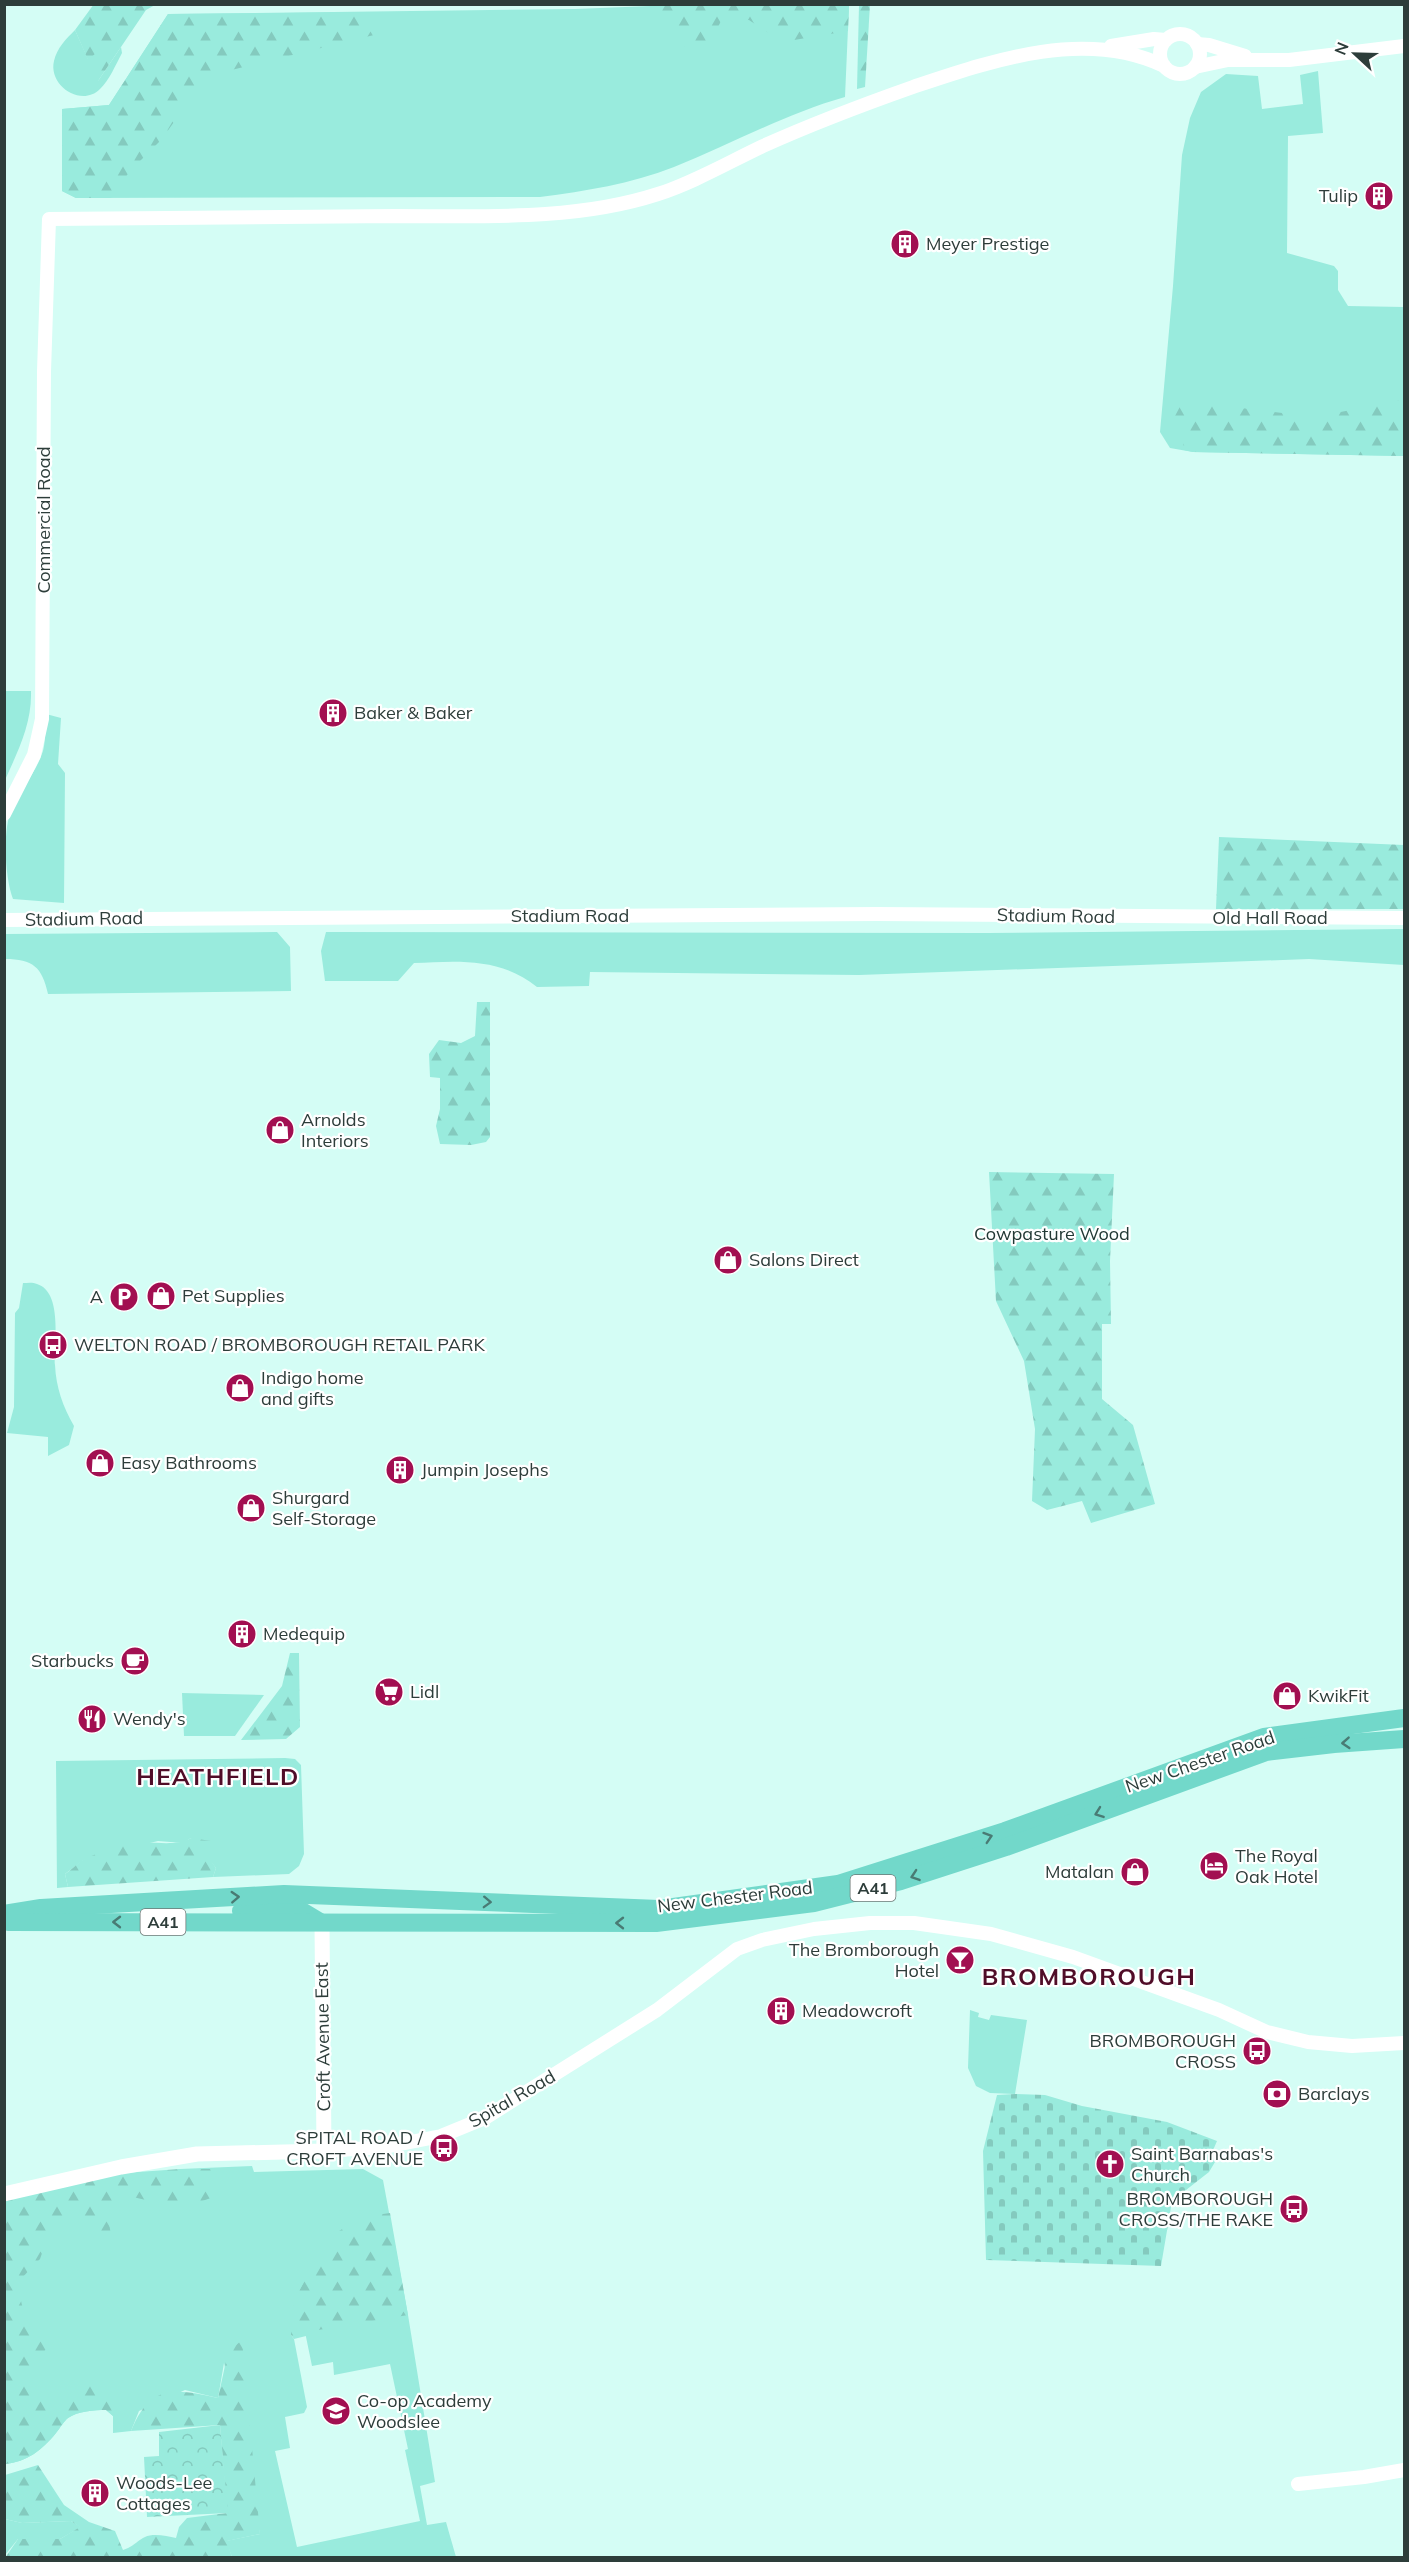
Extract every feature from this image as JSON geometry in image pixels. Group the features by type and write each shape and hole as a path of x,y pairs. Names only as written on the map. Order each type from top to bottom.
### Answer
{"highway":[{"name":"New Chester Road","path":"4,1914 41,1908 284,1894 659,1909 838,1884 1005,1831 1264,1737 1404,1718"},
{"name":"New Chester Road","path":"4,1922 656,1923 814,1903 901,1881 1006,1846 1266,1752 1404,1739"},
{"path":"324,1895 343,1908 458,1911 517,1923"},
{"path":"156,1901 209,1911 300,1910 322,1923"}],"main road":[{"name":"Croft Avenue East","path":"322,1923 324,2151"},
{"name":"Spital Road","path":"4,2194 121,2167 197,2154 324,2151"}],"street":[{"path":"1094,49 1154,39 1166,40 1180,34 1197,44 1200,56 1195,68"},
{"path":"1164,66 1161,50 1166,40"},
{"path":"1197,44 1209,45 1256,59"},
{"path":"1094,49 1139,57 1164,66 1177,74 1184,74 1195,68 1218,62 1256,59 1288,60 1404,46"},
{"name":"Commercial Road","path":"4,813 34,755 42,719 44,372 49,219 504,216 582,211 658,194 855,107 967,69 1032,54 1094,49"},
{"name":"Stadium Road","path":"4,920 854,914 1136,917"},
{"name":"Old Hall Road","path":"1136,917 1404,918"},
{"name":"Spital Road","path":"324,2151 396,2145 441,2136 485,2118 657,2010 737,1949 762,1940 814,1929 870,1923 914,1923 992,1934 1073,1957 1219,2010 1277,2034 1308,2042 1352,2046 1404,2043"},
{"path":"1298,2484 1404,2470"}],"green space":[{"path":"94,4 155,5 146,10 98,81 92,75 110,41 88,60 75,30"},
{"path":"700,4 849,5 845,97 801,112 657,173 608,186 540,197 76,198 62,191 62,109 109,105 168,14 575,9"},
{"path":"849,5 848,31 782,42 749,20 721,21 708,47 685,47 668,29 655,6"},
{"path":"859,5 870,5 865,87 857,89"},
{"path":"386,12 378,34 219,73 187,104 161,140 130,171 111,198 76,198 62,191 62,109 109,105 168,14"},
{"path":"75,30 88,59 111,39 98,81 121,47 122,53 103,86 92,94 84,96 68,91 56,78 53,70 57,52"},
{"path":"1318,71 1323,133 1288,136 1287,253 1334,266 1338,271 1338,290 1348,306 1404,307 1404,456 1193,452 1170,448 1160,432 1182,155 1190,118 1201,92 1226,74 1258,76 1262,109 1303,104 1300,75"},
{"path":"1404,397 1404,456 1193,452 1184,450 1182,430 1175,416 1183,401 1315,417 1402,400"},
{"path":"5,691 31,691 31,703 27,726 5,780"},
{"path":"46,714 61,718 58,764 65,773 64,903 13,899 7,867 6,841 9,817 43,751"},
{"path":"1219,837 1404,845 1404,909 1216,909"},
{"path":"1404,929 1404,965 1309,959 859,975 590,972 589,986 537,987 508,970 462,962 414,963 398,981 325,981 321,951 326,932 988,933"},
{"path":"277,932 290,947 291,991 48,994 43,977 35,966 15,959 5,959 5,934"},
{"path":"477,1002 490,1002 490,1137 486,1142 471,1145 440,1144 436,1126 440,1109 440,1078 430,1077 429,1054 439,1040 461,1043 475,1036"},
{"name":"Cowpasture Wood","path":"989,1172 1114,1174 1110,1261 1111,1324 1102,1324 1102,1399 1133,1425 1155,1504 1091,1523 1082,1501 1047,1510 1032,1501 1035,1429 1024,1361 996,1301"},
{"path":"23,1283 37,1284 51,1297 56,1332 57,1381 63,1404 74,1426 69,1445 48,1456 48,1437 7,1433 14,1407 15,1313 19,1308"},
{"path":"290,1653 299,1653 300,1727 286,1739 241,1740 282,1686"},
{"path":"182,1693 264,1695 235,1736 184,1736"},
{"path":"295,1759 301,1765 304,1854 299,1866 289,1874 213,1877 216,1868 191,1838 183,1843 158,1841 92,1857 82,1861 65,1874 68,1887 57,1888 56,1761"},
{"path":"191,1838 211,1841 218,1851 211,1861 216,1868 213,1877 68,1887 65,1874 81,1861 96,1854 130,1844 172,1843"},
{"path":"970,2010 979,2013 978,2017 989,2020 991,2015 1027,2020 1015,2094 990,2093 976,2086 968,2068"},
{"path":"997,2095 1045,2095 1082,2106 1167,2122 1217,2141 1211,2155 1215,2162 1209,2172 1172,2201 1161,2266 986,2260 983,2151"},
{"path":"252,2166 254,2172 363,2169 383,2180 435,2482 420,2486 427,2525 446,2522 456,2557 232,2557 226,2541 260,2534 224,2363 218,2398 185,2390 139,2411 131,2431 113,2433 113,2416 106,2410 76,2414 66,2419 40,2450 20,2461 5,2464 5,2201 180,2169","holes":["305,2332 312,2366 333,2362 334,2375 390,2364 420,2521 297,2547 275,2451 290,2448 285,2417 304,2413 307,2407 294,2339 291,2335"]},
{"path":"213,2169 211,2198 181,2208 124,2195 114,2202 109,2223 111,2235 101,2239 81,2232 72,2215 49,2233 40,2259 17,2283 24,2314 47,2348 22,2379 47,2400 86,2393 90,2379 114,2394 115,2405 113,2416 106,2410 86,2411 68,2418 45,2445 34,2454 20,2461 5,2464 5,2201 59,2185 124,2173"},
{"path":"390,2213 408,2315 306,2332 306,2336 294,2339 291,2335 294,2301 314,2262 339,2231 362,2217"},
{"path":"242,2340 260,2534 227,2541 232,2557 5,2558 18,2539 60,2539 80,2527 71,2521 22,2523 5,2519 5,2475 38,2465 64,2505 89,2522 115,2531 123,2550 148,2536 160,2535 176,2538 179,2527 187,2518 227,2513 220,2425 131,2431 146,2405 155,2397 165,2393 189,2392 218,2398 228,2352"},
{"path":"220,2425 228,2513 147,2517 144,2457 159,2456 159,2432"},
{"path":"5,2519 22,2523 71,2521 81,2527 60,2539 18,2539 5,2555"}],"place":[{"name":"Tulip","path":"1379,196"},
{"name":"Meyer Prestige","path":"905,244"},
{"name":"Baker & Baker","path":"333,713"},
{"name":"Arnolds Interiors","path":"280,1130"},
{"name":"Salons Direct","path":"728,1260"},
{"name":"Pet Supplies","path":"161,1296"},
{"name":"A","path":"124,1297"},
{"name":"WELTON ROAD / BROMBOROUGH RETAIL PARK","path":"53,1345"},
{"name":"Indigo home and gifts","path":"240,1388"},
{"name":"Easy Bathrooms","path":"100,1463"},
{"name":"Jumpin Josephs","path":"400,1470"},
{"name":"Shurgard Self-Storage","path":"251,1508"},
{"name":"Medequip","path":"242,1634"},
{"name":"Starbucks","path":"135,1661"},
{"name":"Lidl","path":"389,1692"},
{"name":"KwikFit","path":"1287,1696"},
{"name":"Wendy's","path":"92,1719"},
{"name":"The Royal Oak Hotel","path":"1214,1866"},
{"name":"Matalan","path":"1135,1872"},
{"name":"The Bromborough Hotel","path":"960,1960"},
{"name":"Meadowcroft","path":"781,2011"},
{"name":"BROMBOROUGH CROSS","path":"1257,2051"},
{"name":"Barclays","path":"1277,2094"},
{"name":"SPITAL ROAD / CROFT AVENUE","path":"444,2148"},
{"name":"Saint Barnabas's Church","path":"1110,2164"},
{"name":"BROMBOROUGH CROSS/THE RAKE","path":"1294,2209"},
{"name":"Co-op Academy Woodslee","path":"336,2411"},
{"name":"Woods-Lee Cottages","path":"95,2493"}],"district":[{"name":"HEATHFIELD","path":"218,1777"},
{"name":"BROMBOROUGH","path":"1089,1977"}]}
